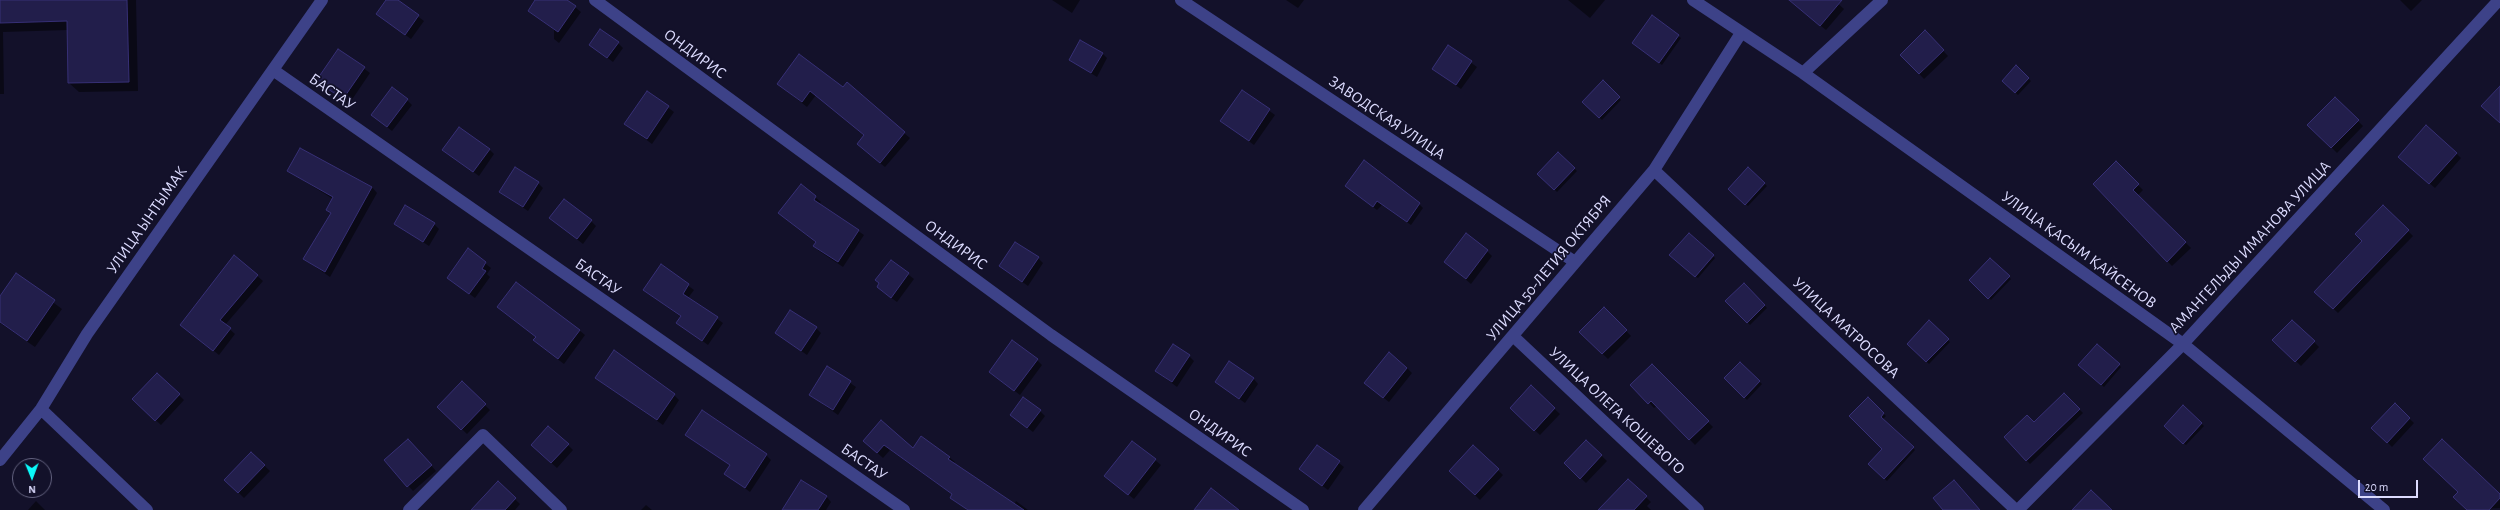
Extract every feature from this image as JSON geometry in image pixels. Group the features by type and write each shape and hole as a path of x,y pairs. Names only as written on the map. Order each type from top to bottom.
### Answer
{"street":[{"name":"УЛИЦА ЫНТЫМАК","path":"0,460 41,409 87,334 322,0"},
{"name":"ОНДИРИС","path":"595,0 1051,335 1303,510"},
{"name":"ЗАВОДСКАЯ УЛИЦА","path":"1181,0 1575,262"},
{"name":"УЛИЦА ҚАСЫМ ҚАЙСЕНОВ","path":"1693,0 1803,73 2184,344 2384,510"},
{"path":"1803,73 1882,0"},
{"name":"АМАНГЕЛЬДЫ ИМАНОВА УЛИЦА","path":"2017,510 2184,344 2499,0"},
{"name":"УЛИЦА 50-ЛЕТИЯ ОКТЯБРЯ","path":"1364,510 1654,170 1741,33"},
{"name":"БАСТАУ","path":"273,70 904,510"},
{"name":"УЛИЦА МАТРОСОВА","path":"1654,170 2017,510"},
{"name":"УЛИЦА ОЛЕГА КОШЕВОГО","path":"1513,336 1698,510"},
{"path":"41,409 147,510"},
{"path":"409,510 484,435 561,510"}],"building":[{"path":"0,0 127,0 129,82 68,83 67,21 0,23"},
{"path":"386,0 398,0 419,15 405,35 376,14"},
{"path":"535,0 567,0 576,6 558,32 528,11"},
{"path":"1789,0 1842,0 1820,26"},
{"path":"1652,15 1679,35 1659,63 1632,43"},
{"path":"600,29 619,42 607,58 589,45"},
{"path":"1925,30 1944,50 1919,74 1900,55"},
{"path":"1080,40 1103,53 1091,73 1069,60"},
{"path":"1448,45 1472,61 1456,85 1432,69"},
{"path":"338,49 365,67 343,99 316,81"},
{"path":"799,54 843,87 847,82 905,132 880,163 857,144 864,135 810,91 802,102 777,84"},
{"path":"2016,65 2029,78 2015,93 2002,81"},
{"path":"1603,80 1620,97 1599,118 1582,102"},
{"path":"2500,86 2500,123 2481,106"},
{"path":"392,87 408,99 387,127 371,115"},
{"path":"1242,90 1270,109 1249,141 1220,121"},
{"path":"647,91 669,106 647,139 624,124"},
{"path":"2335,97 2359,120 2331,148 2307,125"},
{"path":"2426,125 2457,153 2429,184 2398,157"},
{"path":"459,127 490,149 473,172 442,150"},
{"path":"300,148 372,187 325,272 303,259 331,213 326,210 333,197 287,171"},
{"path":"1558,152 1575,168 1554,190 1537,174"},
{"path":"1364,160 1420,203 1407,222 1377,201 1373,207 1345,186"},
{"path":"2116,161 2139,184 2133,190 2186,242 2167,262 2093,184"},
{"path":"515,167 539,182 523,207 499,192"},
{"path":"1748,167 1765,183 1745,205 1728,189"},
{"path":"801,184 816,196 814,200 859,230 838,262 813,246 816,242 778,213"},
{"path":"564,199 592,220 577,239 549,218"},
{"path":"405,205 435,223 423,242 394,224"},
{"path":"2383,205 2409,230 2333,309 2314,292 2362,241 2355,234"},
{"path":"1466,233 1488,250 1466,279 1444,262"},
{"path":"1689,233 1714,255 1695,277 1669,255"},
{"path":"1015,242 1039,257 1022,282 999,266"},
{"path":"468,248 486,262 482,269 486,271 469,294 447,278"},
{"path":"234,255 258,275 220,320 231,328 213,351 180,325"},
{"path":"1990,258 2010,276 1988,299 1969,280"},
{"path":"891,260 909,273 891,298 877,287 879,283 875,280"},
{"path":"661,264 689,284 683,294 718,317 702,341 676,323 681,316 643,290"},
{"path":"16,273 55,300 27,341 0,322 0,296"},
{"path":"516,282 580,330 558,359 533,340 536,337 497,307"},
{"path":"1744,283 1765,305 1747,323 1725,301"},
{"path":"1604,307 1627,330 1602,354 1579,332"},
{"path":"790,310 817,327 801,351 775,333"},
{"path":"1929,320 1949,339 1926,362 1907,344"},
{"path":"2292,320 2315,341 2295,362 2272,340"},
{"path":"1012,340 1038,359 1014,391 989,372"},
{"path":"1173,344 1190,355 1172,382 1155,371"},
{"path":"2097,344 2120,364 2101,385 2078,365"},
{"path":"614,350 675,394 657,420 595,378"},
{"path":"1389,352 1407,368 1383,398 1364,383"},
{"path":"1229,361 1254,378 1239,399 1215,382"},
{"path":"1740,362 1760,381 1744,398 1724,378"},
{"path":"1652,364 1709,421 1689,440 1651,401 1648,404 1630,385"},
{"path":"827,366 851,381 833,410 809,395"},
{"path":"157,373 180,394 155,421 132,399"},
{"path":"462,381 486,404 461,430 437,407"},
{"path":"1531,385 1555,408 1534,431 1510,408"},
{"path":"2064,393 2080,409 2026,461 2004,437 2027,415 2034,422"},
{"path":"1023,397 1041,410 1027,428 1010,415"},
{"path":"1868,397 1884,413 1881,417 1914,447 1884,479 1868,464 1882,449 1849,416"},
{"path":"2395,403 2410,418 2387,443 2371,428"},
{"path":"2183,405 2202,423 2183,444 2164,426"},
{"path":"702,410 767,454 745,488 724,474 730,465 685,435"},
{"path":"881,420 913,448 921,436 950,457 948,459 1024,510 968,510 950,498 952,494 884,445 877,453 863,441"},
{"path":"548,426 569,444 551,463 531,445"},
{"path":"408,439 432,465 407,487 384,460"},
{"path":"2442,439 2500,494 2500,498 2489,510 2467,510 2453,497 2458,492 2423,459"},
{"path":"1586,440 1602,455 1580,479 1564,463"},
{"path":"1132,441 1156,459 1128,495 1104,476"},
{"path":"1317,445 1340,461 1322,486 1299,469"},
{"path":"1473,445 1499,469 1475,495 1449,471"},
{"path":"251,452 265,465 238,493 224,480"},
{"path":"1628,479 1647,496 1634,510 1598,510"},
{"path":"801,480 827,496 818,510 782,510"},
{"path":"1954,480 1980,510 1943,510 1933,498"},
{"path":"498,481 516,498 505,510 471,510"},
{"path":"1211,488 1239,510 1194,510"},
{"path":"2091,490 2112,510 2072,510"}]}
